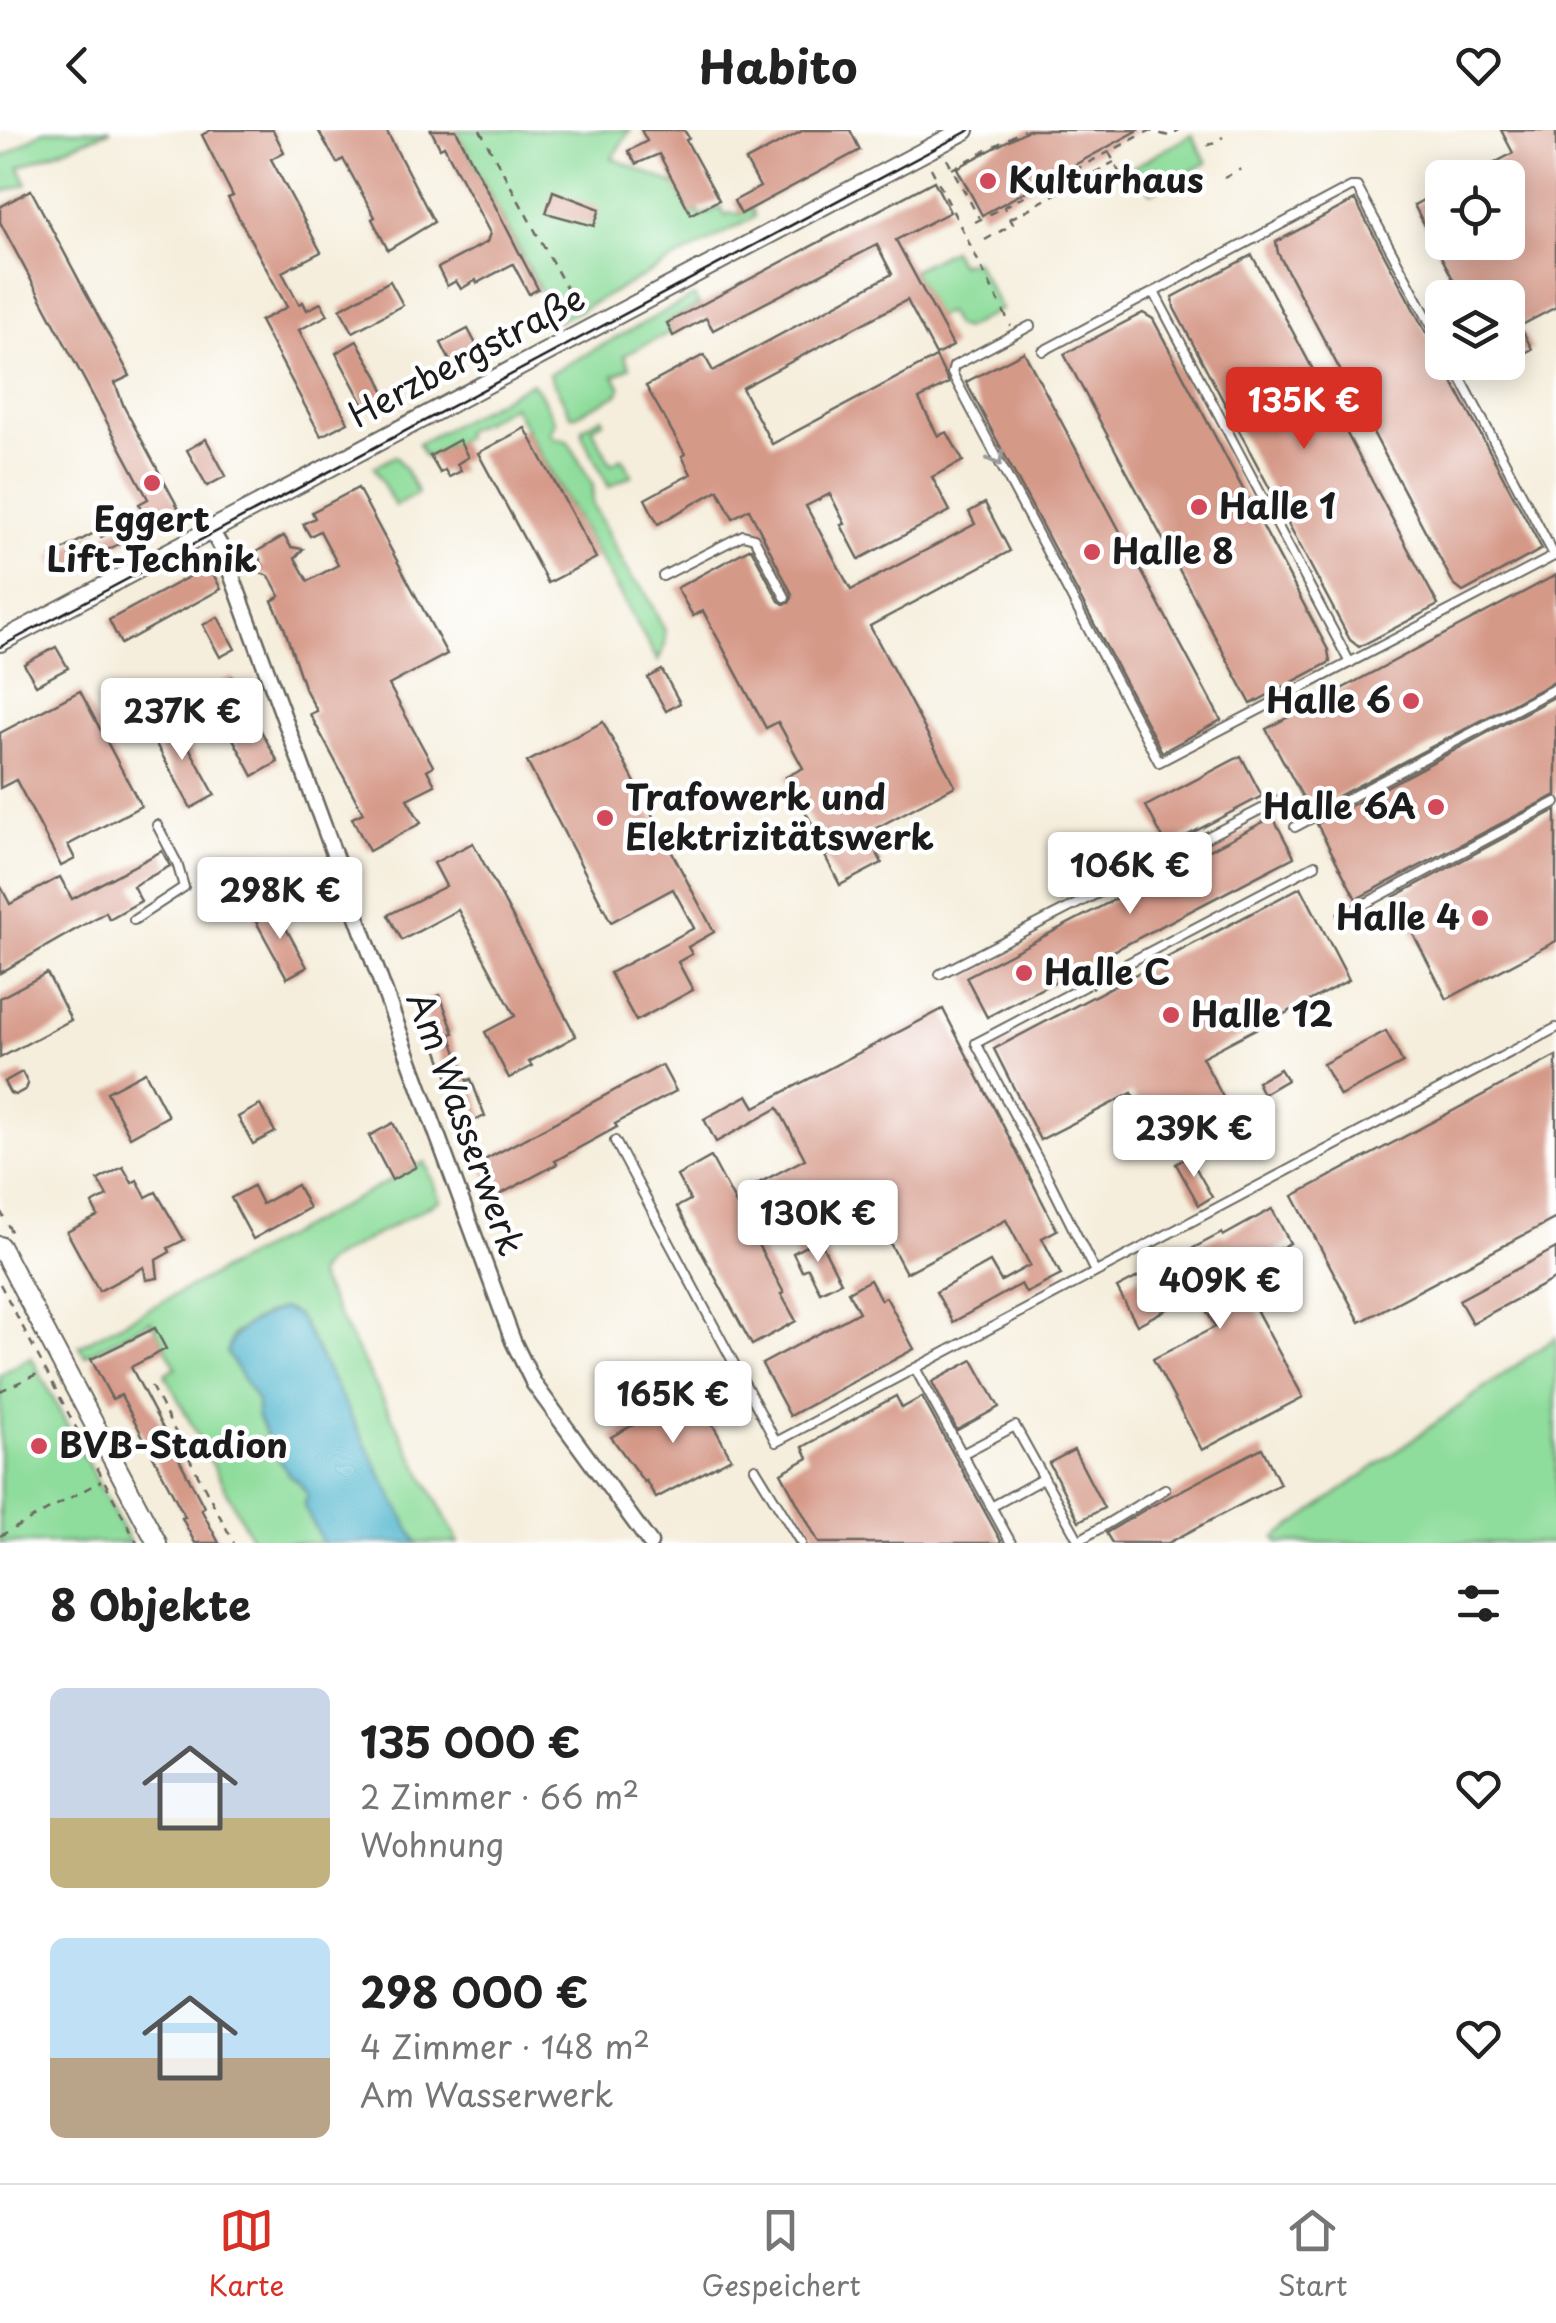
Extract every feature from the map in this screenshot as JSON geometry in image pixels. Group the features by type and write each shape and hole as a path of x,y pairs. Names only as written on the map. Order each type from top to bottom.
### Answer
{"street":[{"name":"Herzbergstraße","path":"0,642 965,130"},
{"name":"Am Wasserwerk","path":"211,530 228,566 513,1341 534,1384 650,1543"},
{"path":"0,1246 157,1543"}],"lane":[{"path":"1043,350 1358,187 1425,313"},
{"path":"1154,292 1350,663"},
{"path":"1030,326 954,366 952,373 1159,762 1555,555 1462,380"},
{"path":"663,576 742,535 749,535 785,597"},
{"path":"1295,827 1556,688"},
{"path":"940,974 1281,799"},
{"path":"1342,916 1556,802"},
{"path":"134,920 184,887 178,863 157,825"},
{"path":"1095,1272 976,1043 1315,865"},
{"path":"616,1141 776,1442 1556,1028"},
{"path":"914,1368 1011,1543"},
{"path":"962,1454 1015,1426 1077,1542 1166,1489"},
{"path":"755,1468 801,1543"},
{"path":"991,1507 1044,1478"}],"path":[{"path":"480,130 578,311"},
{"path":"952,168 1024,130"},
{"path":"946,158 977,220 1148,131 1169,136 1180,130"},
{"path":"1207,146 1224,137"},
{"path":"973,149 977,155"},
{"path":"1109,152 1131,196"},
{"path":"1010,219 1114,162"},
{"path":"930,167 1016,334"},
{"path":"1224,178 1241,169"},
{"path":"985,240 1014,224 1004,206"},
{"path":"0,1284 137,1543"},
{"path":"0,1391 42,1372"},
{"path":"151,1386 234,1543"},
{"path":"0,1536 102,1481"}],"green space":[{"path":"45,130 111,130 19,167 27,184 0,193 0,159"},
{"path":"456,130 630,130 612,158 676,185 691,214 698,211 701,216 721,207 725,216 752,208 755,217 557,322"},
{"path":"1192,135 1207,163 1151,192 1140,173 1130,178 1126,171"},
{"path":"952,250 960,264 974,260 1001,309 964,329 955,326 947,312 936,317 912,270"},
{"path":"694,296 699,305 667,322 671,332 624,355 630,367 614,376 621,388 618,394 571,415 549,374"},
{"path":"531,383 555,421 552,437 568,441 593,486 592,503 665,631 665,646 658,661 513,406 463,432 465,437 426,458 418,444"},
{"path":"602,417 604,421 592,428 611,464 622,458 632,475 609,487 582,435 583,428"},
{"path":"395,456 418,493 395,506 374,467"},
{"path":"425,1162 440,1200 326,1262 317,1275 459,1543 417,1543 352,1420 280,1310 233,1334 227,1353 257,1401 272,1449 308,1496 305,1508 323,1543 254,1543 165,1374 176,1367 151,1321 85,1356 79,1346"},
{"path":"1556,1337 1556,1543 1279,1543 1275,1538"},
{"name":"BVB-Stadion","path":"31,1357 130,1543 0,1543 0,1375"}],"water":[{"path":"282,1308 296,1314 302,1322 417,1543 323,1543 305,1508 308,1496 272,1449 257,1415 257,1401 227,1353 241,1330"}],"building":[{"path":"211,130 273,130 284,152 271,159 321,252 282,272 299,304 303,302 307,310 321,303 328,315 299,330 348,422 321,436 260,321 287,307 228,198 233,196 202,135"},
{"path":"318,130 386,130 434,222 388,250 343,159 337,163"},
{"path":"431,130 456,130 538,289 529,294 513,264 461,289 456,281 447,286 438,268 487,242 490,233 444,146 440,148"},
{"path":"641,130 684,130 719,200 691,214 659,154 636,164 628,151 647,141"},
{"path":"804,130 850,130 860,150 741,214 734,201 760,187 746,161"},
{"path":"1028,130 1139,130 982,215 957,168"},
{"path":"1501,130 1556,130 1556,307 1525,323 1525,280 1454,280 1443,260 1525,260 1525,160 1500,160 1513,153"},
{"path":"934,181 950,212 896,240 953,346 936,355 907,300 742,388 772,444 936,357 949,383 919,399 938,436 947,432 963,461 932,477 950,511 859,559 830,494 806,506 851,590 975,524 969,512 985,503 1010,551 870,626 955,786 867,833 882,863 840,885 825,856 829,854 786,777 803,768 778,722 766,728 703,611 693,616 677,588 751,548 779,601 789,603 792,594 749,509 733,518 718,490 658,524 645,499 691,474 682,456 685,454 646,386 704,355 713,371 892,274 877,245 713,330 706,318 673,336 667,323"},
{"path":"31,190 130,376 115,383 180,511 61,575 51,556 98,531 101,537 144,514 139,504 148,499 0,222 0,207"},
{"path":"553,191 600,209 594,226 546,213"},
{"path":"1425,199 1425,226 1414,205"},
{"path":"1355,200 1425,331 1425,380 1451,380 1542,549 1463,592 1454,585 1278,253 1276,242"},
{"path":"1252,255 1438,605 1359,647 1350,640 1174,308 1173,297"},
{"path":"390,281 403,305 353,332 340,309"},
{"name":"Halle 1","path":"1143,313 1153,319 1328,650 1330,662 1251,704 1064,354"},
{"path":"468,329 478,348 451,363 441,343"},
{"path":"357,341 388,400 367,411 336,353"},
{"name":"Halle 8","path":"1024,352 1221,720 1162,752 966,382"},
{"path":"525,428 596,558 548,583 478,453"},
{"path":"206,439 226,476 207,486 187,450"},
{"path":"459,440 468,457 457,464 461,471 449,477 445,470 440,473 430,456"},
{"path":"358,488 447,654 389,685 433,766 427,770 435,785 407,799 421,823 369,851 352,818 363,813 310,714 317,711 272,601 280,596 269,576 254,571 263,565 256,552 284,536 291,547 303,549 295,558 308,581 338,565 320,531 310,536 303,524 315,518 312,512"},
{"path":"209,566 221,589 121,644 109,620"},
{"name":"Halle 6","path":"1556,575 1556,681 1310,811 1266,729"},
{"path":"218,617 235,649 220,657 203,625"},
{"path":"56,647 68,668 36,685 24,664"},
{"path":"662,670 680,703 666,711 648,678"},
{"path":"232,677 278,762 253,776 207,690"},
{"path":"80,691 141,806 68,845 75,859 61,866 16,780 0,788 0,733"},
{"name":"Halle 6A","path":"1556,696 1556,795 1356,899 1317,824"},
{"path":"173,718 215,795 191,808 149,731"},
{"name":"Trafowerk und Elektrizitätswerk","path":"603,722 714,932 688,947 692,954 678,962 693,990 636,1021 610,973 694,928 673,889 611,922 527,762"},
{"path":"1241,756 1262,796 1167,846 1146,806"},
{"name":"Halle 4","path":"1556,810 1556,941 1447,999 1394,897"},
{"path":"1273,817 1294,857 987,1017 966,977"},
{"path":"473,843 576,1036 509,1078 485,1032 515,1016 458,910 402,940 388,915 446,886 434,863"},
{"path":"162,851 170,866 133,886 141,901 109,919 106,912 0,973 0,885 10,904 60,877 72,899"},
{"name":"Halle 12","path":"1301,887 1349,980 1202,1057 1226,1103 1157,1140 1132,1093 1040,1140 994,1049"},
{"path":"274,906 307,967 287,978 253,916"},
{"path":"47,973 71,1020 0,1058 0,998"},
{"path":"440,995 467,1081 471,1079 485,1116 465,1124 420,1002"},
{"path":"943,1009 1057,1230 1042,1238 1061,1275 1026,1293 1021,1284 953,1322 936,1292 990,1262 1001,1281 1030,1265 1006,1220 906,1273 860,1186 776,1231 753,1186 805,1159 778,1108 716,1142 704,1119 748,1095 755,1107"},
{"path":"1386,1031 1403,1063 1340,1096 1323,1064"},
{"path":"1556,1056 1556,1218 1360,1322 1293,1196"},
{"path":"662,1065 676,1091 497,1196 479,1163"},
{"path":"1280,1069 1287,1080 1263,1094 1257,1082"},
{"path":"22,1072 28,1084 26,1089 15,1095 10,1093 4,1082"},
{"path":"145,1072 168,1116 130,1137 107,1092"},
{"path":"260,1105 275,1132 253,1144 238,1117"},
{"path":"393,1123 416,1167 392,1180 369,1136"},
{"path":"1189,1156 1212,1197 1199,1205 1176,1164"},
{"path":"711,1157 796,1321 752,1345 677,1207 690,1200 677,1176"},
{"path":"123,1167 132,1183 137,1180 146,1197 156,1192 184,1240 156,1260 158,1278 146,1280 144,1267 99,1291 67,1232 98,1216 92,1204 107,1196 98,1180"},
{"path":"297,1185 309,1208 253,1239 231,1198 253,1186 262,1204"},
{"path":"1272,1209 1290,1243 1256,1262 1264,1278 1245,1289 1303,1397 1202,1450 1153,1359 1215,1327 1197,1293 1137,1325 1117,1288"},
{"path":"819,1239 841,1282 820,1292 808,1268 802,1271 793,1253"},
{"path":"1556,1248 1556,1278 1472,1323 1459,1300"},
{"path":"870,1280 881,1300 886,1297 914,1349 790,1416 762,1364 859,1312 848,1292"},
{"path":"155,1328 166,1349 131,1367 219,1543 195,1543 121,1395 112,1399 91,1359"},
{"path":"973,1360 999,1407 957,1430 932,1382"},
{"path":"695,1392 731,1458 656,1498 611,1437"},
{"path":"896,1396 902,1408 922,1397 1002,1543 819,1543 781,1473 808,1458 803,1447"},
{"path":"1262,1448 1280,1484 1168,1543 1112,1543 1106,1533 1146,1509"},
{"path":"1074,1450 1104,1508 1079,1521 1049,1463"}],"tram line":[{"path":"0,647 970,130"}],"place":[{"name":"Kulturhaus","path":"988,181"},
{"name":"Eggert Lift-Technik","path":"152,483"},
{"name":"Halle 1","path":"1199,507"},
{"name":"Halle 8","path":"1092,552"},
{"name":"Halle 6","path":"1411,701"},
{"name":"Halle 6A","path":"1436,807"},
{"name":"Trafowerk und Elektrizitätswerk","path":"605,818"},
{"name":"Halle 4","path":"1480,918"},
{"name":"Halle C","path":"1024,973"},
{"name":"Halle 12","path":"1171,1015"},
{"name":"BVB-Stadion","path":"39,1446"}]}
